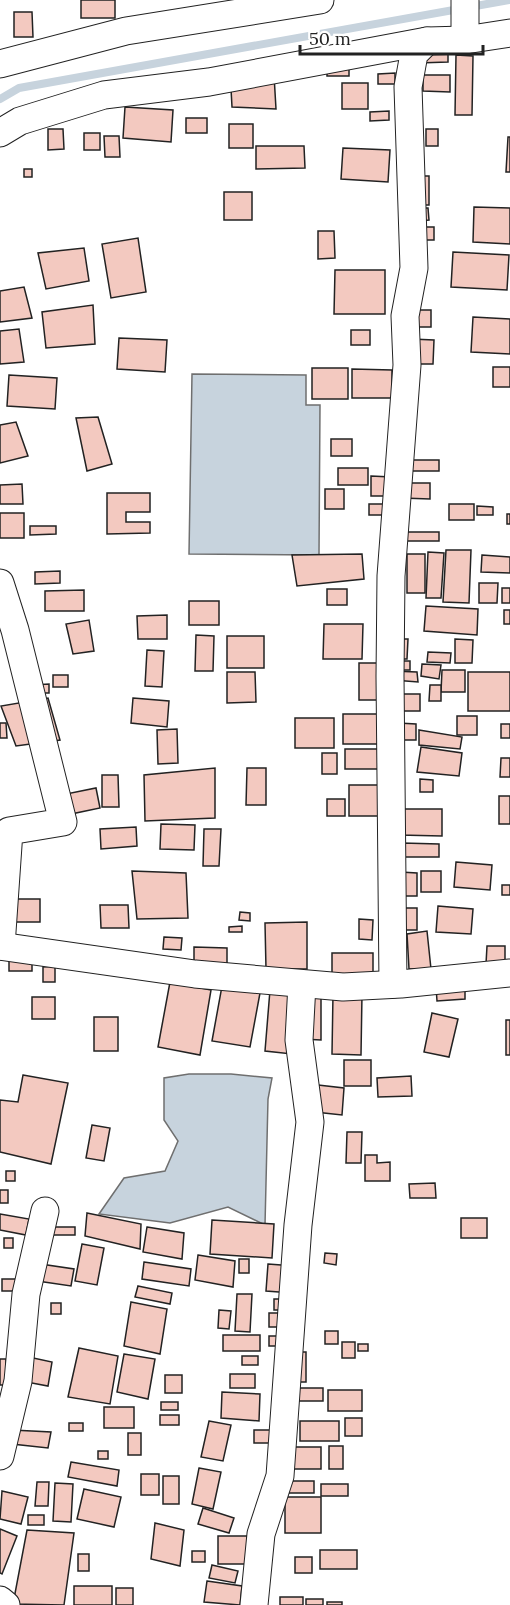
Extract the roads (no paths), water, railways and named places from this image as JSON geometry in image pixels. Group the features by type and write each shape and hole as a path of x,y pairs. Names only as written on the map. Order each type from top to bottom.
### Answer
{"street":[{"path":"0,64 126,31 320,0"},
{"path":"393,984 390,676 392,576 407,365 405,316 414,268 408,87 414,54 427,41 465,20 510,33"},
{"path":"0,133 20,121 104,95 209,82 427,41"},
{"path":"0,583 15,630 63,822 9,831 1,946 195,974 343,987 401,984 510,973"},
{"path":"254,1605 261,1534 280,1476 298,1225 310,1122 299,1040 302,984"},
{"path":"0,1456 18,1381 26,1294 45,1211"},
{"path":"0,1600 6,1605"}],"waterway":[{"path":"0,99 19,88 509,0"}]}
